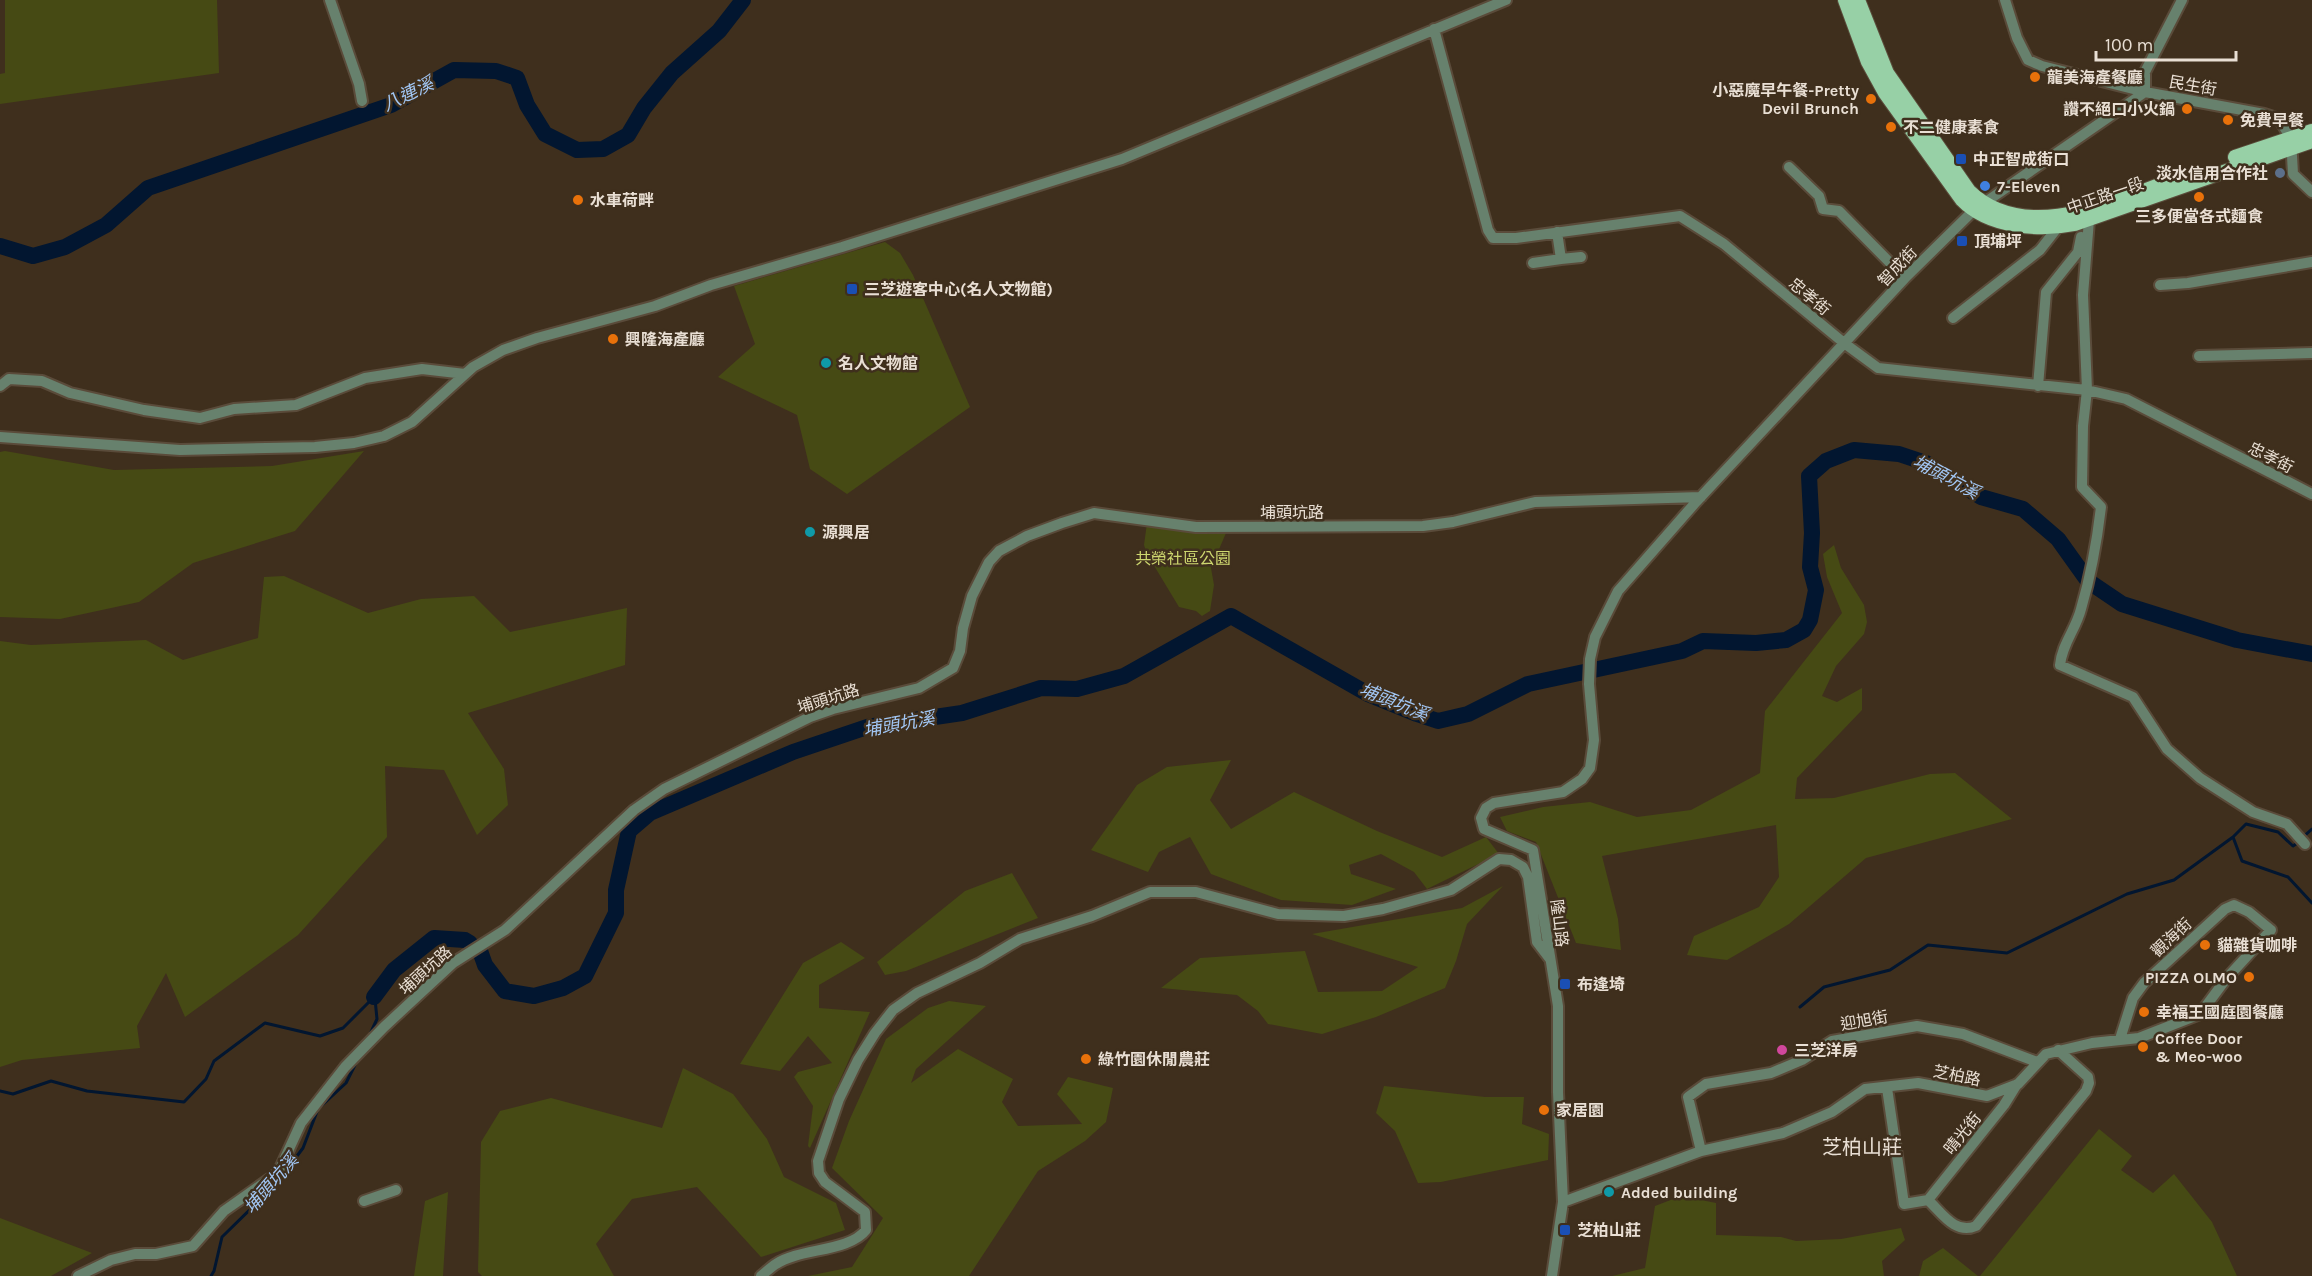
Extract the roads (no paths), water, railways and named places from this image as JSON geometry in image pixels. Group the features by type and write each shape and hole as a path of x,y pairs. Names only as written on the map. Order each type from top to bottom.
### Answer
{"main road":[{"path":"1845,0 1868,62 1885,93 1962,200 1980,206"},
{"path":"1857,0 1887,73 1980,206"},
{"name":"中正路一段","path":"1980,206 2019,226 2085,221 2291,143 2312,131"},
{"name":"中正路一段","path":"2058,222 2089,209 2291,143 2312,141"}],"street":[{"path":"330,0 359,84 362,101"},
{"path":"0,437 180,450 315,447 354,443 384,436 412,422 473,367 504,350 537,338 655,306 711,285 842,247 1122,159 1506,0"},
{"name":"民生街","path":"2005,0 2017,38 2028,60 2042,66 2145,92 2264,114 2279,119 2291,143"},
{"path":"2145,92 2145,72 2182,0"},
{"name":"忠孝街","path":"1434,30 1488,230 1493,238 1516,238 1680,216 1724,244 1844,343 1878,368 2086,390 2126,399 2312,494"},
{"name":"智成街","path":"1701,497 1905,278 1980,206 2145,92"},
{"path":"2291,143 2294,174 2312,192"},
{"path":"1789,167 1819,196 1823,209 1839,211 1905,278"},
{"path":"2037,386 2046,292 2078,252 2085,221"},
{"path":"2085,221 2083,294 2086,390 2082,487 2101,507 2097,540 2081,610 2072,632 2066,639 2060,665 2133,696 2167,749 2200,778 2253,812 2287,824 2305,844"},
{"path":"1953,318 2040,250 2058,222"},
{"path":"1557,232 1561,259"},
{"path":"1533,263 1581,257"},
{"path":"2160,285 2188,283 2312,262"},
{"path":"2199,356 2312,353"},
{"path":"0,386 9,379 42,381 70,393 144,410 200,418 234,409 296,405 365,378 422,369 465,374"},
{"name":"隆山路","path":"1552,1276 1563,1202 1558,1092 1558,1006 1533,850 1484,829 1481,818 1486,808 1494,803 1563,792 1582,779 1590,768 1593,755 1589,684 1590,659 1595,637 1618,591 1701,497"},
{"name":"埔頭坑路","path":"78,1276 111,1260 135,1254 156,1254 193,1246 224,1212 278,1173 301,1123 345,1067 384,1027 465,954 505,930 634,810 657,794 810,717 833,709 920,688 953,668 960,651 963,628 972,596 989,562 999,551 1027,536 1094,513 1196,527 1423,526 1454,522 1535,502 1701,497"},
{"path":"761,1276 776,1264 790,1257 851,1241 862,1236 866,1230 865,1212 825,1182 819,1173 818,1161 839,1099 858,1060 875,1033 893,1010 917,993 980,963 1020,939 1092,916 1150,892 1197,892 1278,914 1344,916 1383,909 1451,890 1500,859 1511,860 1523,867 1528,877 1537,942 1550,959"},
{"name":"觀海街","path":"2120,1039 2133,998 2144,983 2225,909 2234,905 2249,912 2271,930"},
{"name":"芝柏路","path":"1563,1202 1701,1151 1783,1133 1832,1112 1865,1089 1918,1083 1987,1096 2018,1084 2046,1054 2120,1039 2139,1038 2200,1014 2226,979 2271,930"},
{"name":"迎旭街","path":"1701,1151 1688,1097 1706,1084 1771,1073 1802,1060 1832,1041 1917,1026 1963,1034 2037,1062"},
{"path":"1887,1088 1904,1204 1928,1200 1959,1228 1967,1230 1976,1226 2086,1090 2089,1083 2088,1077 2058,1050"},
{"name":"晴光街","path":"1928,1200 2004,1105 2018,1084"},
{"path":"364,1201 396,1190"}],"waterway":[{"name":"八連溪","path":"0,246 33,256 65,247 106,225 148,188 391,105 454,70 496,71 517,78 527,105 545,134 577,150 603,149 628,135 644,108 672,73 719,31 743,0"},
{"name":"埔頭坑溪","path":"479,948 485,965 505,991 534,996 563,988 585,976 616,913 616,890 629,831 650,813 793,752 867,727 962,713 1041,688 1077,689 1124,676 1231,616 1368,694 1438,721 1468,714 1528,684 1682,651 1703,641 1756,643 1786,640 1804,630 1810,620 1816,590 1810,567 1812,533 1809,476 1826,461 1854,450 1899,454 1926,463 1981,497 2023,509 2058,539 2088,581 2122,604 2237,640 2312,654"},
{"path":"2233,837 2246,824 2278,832 2293,846 2299,842"},
{"path":"2303,837 2312,829"},
{"path":"1800,1007 1824,987 1890,970 1928,945 2007,953 2127,894 2174,880 2233,837 2242,861 2288,877 2312,903"},
{"name":"埔頭坑溪","path":"374,997 394,970 434,938 465,940 470,943"},
{"path":"0,1091 13,1094 51,1081 87,1091 184,1102 206,1079 214,1061 265,1023 320,1036 343,1028 374,997"},
{"name":"埔頭坑溪","path":"371,1032 377,1019 375,999"},
{"name":"埔頭坑溪","path":"211,1276 222,1237 276,1184 303,1148 318,1109 346,1083 355,1065"}],"place":[{"name":"龍美海產餐廳","path":"2035,77"},
{"name":"小惡魔早午餐-Pretty Devil Brunch","path":"1871,99"},
{"name":"讚不絕口小火鍋","path":"2187,109"},
{"name":"免費早餐","path":"2228,120"},
{"name":"不二健康素食","path":"1891,127"},
{"name":"中正智成街口","path":"1961,159"},
{"name":"淡水信用合作社","path":"2280,173"},
{"name":"7-Eleven","path":"1985,186"},
{"name":"三多便當各式麵食","path":"2199,197"},
{"name":"水車荷畔","path":"578,200"},
{"name":"頂埔坪","path":"1962,241"},
{"name":"三芝遊客中心(名人文物館)","path":"852,289"},
{"name":"興隆海產廳","path":"613,339"},
{"name":"名人文物館","path":"826,363"},
{"name":"源興居","path":"810,532"},
{"name":"貓雜貨咖啡","path":"2205,945"},
{"name":"PIZZA OLMO","path":"2249,977"},
{"name":"布逢埼","path":"1565,984"},
{"name":"幸福王國庭園餐廳","path":"2144,1012"},
{"name":"Coffee Door & Meo-woo","path":"2143,1047"},
{"name":"三芝洋房","path":"1782,1050"},
{"name":"綠竹園休閒農莊","path":"1086,1059"},
{"name":"家居園","path":"1544,1110"},
{"name":"Added building","path":"1609,1192"},
{"name":"芝柏山莊","path":"1565,1230"}],"district":[{"name":"芝柏山莊","path":"1862,1147"}],"park label":[{"name":"共榮社區公園","path":"1183,558"}]}
